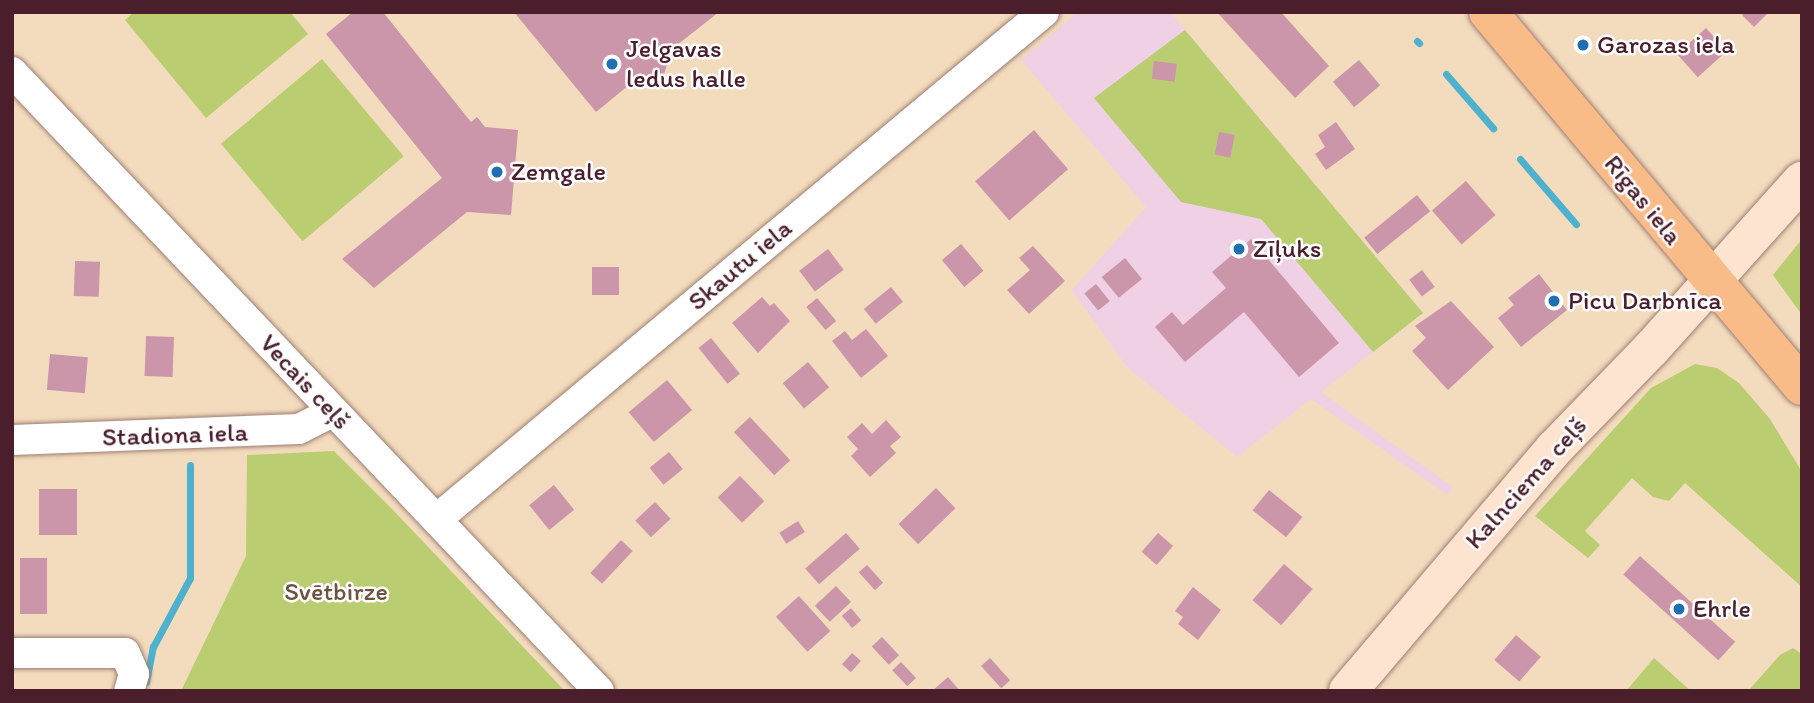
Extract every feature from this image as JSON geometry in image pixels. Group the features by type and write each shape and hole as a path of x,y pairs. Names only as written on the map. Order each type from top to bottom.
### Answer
{"main road":[{"name":"Rīgas iela","path":"1488,12 1802,386"},
{"path":"1712,282 1802,181"},
{"name":"Kalnciema ceļš","path":"1348,691 1554,449 1712,282"}],"street":[{"name":"Skautu iela","path":"437,519 1044,12"},
{"name":"Vecais ceļš","path":"12,72 599,691"},
{"name":"Stadiona iela","path":"12,440 299,429 333,412"},
{"path":"12,653 125,653 134,674 129,691"}],"shaded area":[{"name":"Zīļuks","path":"1078,12 1170,12 1423,313 1321,392 1453,487 1447,495 1311,399 1237,457 1127,367 1072,290 1146,207 1021,60"}],"green space":[{"path":"134,12 290,12 308,34 206,118 125,20"},
{"path":"1185,30 1423,313 1373,352 1261,219 1181,202 1094,98"},
{"path":"322,59 404,156 303,241 221,144"},
{"path":"1802,239 1802,315 1773,275"},
{"path":"1695,364 1717,368 1739,383 1770,419 1802,472 1802,587 1685,483 1669,501 1653,497 1632,478 1585,531 1600,545 1588,558 1535,516 1651,388"},
{"name":"Svētbirze","path":"334,451 565,691 181,691 246,556 247,455"},
{"path":"1793,648 1802,654 1802,691 1748,691 1780,655"},
{"path":"1654,658 1691,691 1626,691"}],"building":[{"path":"353,12 383,12 471,122 477,117 485,127 518,130 511,215 467,212 374,288 342,259 442,178 326,34"},
{"name":"Jelgavas ledus halle","path":"514,12 719,12 672,49 660,87 635,80 596,112"},
{"path":"1217,12 1281,12 1329,66 1295,98"},
{"path":"1745,12 1769,12 1754,27 1742,15"},
{"path":"1706,28 1727,51 1698,77 1677,54"},
{"path":"1359,60 1380,85 1354,107 1333,82"},
{"path":"1154,61 1177,64 1175,82 1152,79"},
{"path":"1336,122 1355,149 1326,170 1315,154 1325,147 1318,135"},
{"path":"1034,130 1068,169 1009,220 975,181"},
{"path":"1219,132 1235,135 1230,158 1215,155"},
{"path":"1466,181 1496,215 1462,244 1432,211"},
{"path":"1417,195 1430,211 1377,254 1364,238"},
{"path":"1251,239 1339,343 1299,377 1244,312 1185,362 1155,327 1172,312 1183,325 1226,288 1212,272"},
{"path":"961,244 983,271 964,287 942,260"},
{"path":"1033,246 1065,281 1029,314 1007,290 1030,270 1019,258"},
{"path":"828,249 844,270 815,291 799,271"},
{"path":"1125,258 1142,279 1119,298 1102,277"},
{"path":"75,261 100,262 99,297 74,296"},
{"path":"592,267 619,267 619,295 592,295"},
{"path":"1422,270 1435,287 1422,296 1409,280"},
{"path":"1539,274 1567,310 1521,347 1498,318 1514,305 1508,298"},
{"path":"1096,284 1110,301 1098,311 1084,293"},
{"path":"891,287 903,302 876,324 864,309"},
{"path":"762,297 770,306 774,303 790,321 758,353 732,323"},
{"path":"817,298 836,321 826,330 806,307"},
{"path":"1451,301 1494,347 1448,390 1412,351 1426,338 1415,326"},
{"path":"866,329 888,356 861,378 832,341 845,331 852,340"},
{"path":"146,336 174,337 173,377 145,376"},
{"path":"711,338 740,374 728,384 699,348"},
{"path":"50,354 88,357 85,393 47,390"},
{"path":"808,362 829,387 804,408 783,383"},
{"path":"667,380 692,410 654,442 629,412"},
{"path":"750,417 790,460 774,475 734,432"},
{"path":"886,420 901,437 890,446 896,453 870,477 851,456 858,449 847,437 862,423 872,434"},
{"path":"669,452 683,469 663,485 650,468"},
{"path":"740,476 764,501 742,523 718,498"},
{"path":"554,485 574,510 549,530 529,505"},
{"path":"936,488 955,508 918,544 899,524"},
{"path":"39,489 77,489 77,535 39,535"},
{"path":"1269,490 1302,517 1286,537 1253,510"},
{"path":"655,502 671,519 651,537 635,520"},
{"path":"798,521 805,532 786,544 779,533"},
{"path":"846,533 860,549 819,584 805,568"},
{"path":"1158,533 1173,546 1157,565 1142,552"},
{"path":"621,540 633,551 602,584 590,573"},
{"name":"Ehrle","path":"1640,556 1735,642 1718,660 1623,575"},
{"path":"20,558 47,558 47,614 20,614"},
{"path":"1284,564 1313,589 1281,625 1253,600"},
{"path":"867,565 883,583 875,590 859,572"},
{"path":"836,586 851,602 830,622 815,606"},
{"path":"1193,587 1221,610 1198,640 1178,624 1183,617 1175,611"},
{"path":"799,596 830,631 807,652 776,617"},
{"path":"851,608 861,620 852,628 842,616"},
{"path":"1516,635 1541,657 1519,682 1494,660"},
{"path":"882,637 899,655 889,665 872,647"},
{"path":"852,653 861,661 851,672 842,664"},
{"path":"990,658 1010,680 1001,688 981,666"},
{"path":"901,662 916,678 907,686 892,670"},
{"path":"948,677 960,691 932,691"}],"waterway":[{"path":"1446,74 1493,128"},
{"path":"1520,159 1576,224"},
{"path":"146,682 153,647 190,578 190,465"}],"place":[{"name":"Garozas iela","path":"1583,45"},
{"name":"Jelgavas ledus halle","path":"612,64"},
{"name":"Zemgale","path":"497,172"},
{"name":"Zīļuks","path":"1239,249"},
{"name":"Picu Darbnīca","path":"1554,301"},
{"name":"Ehrle","path":"1679,609"}]}
